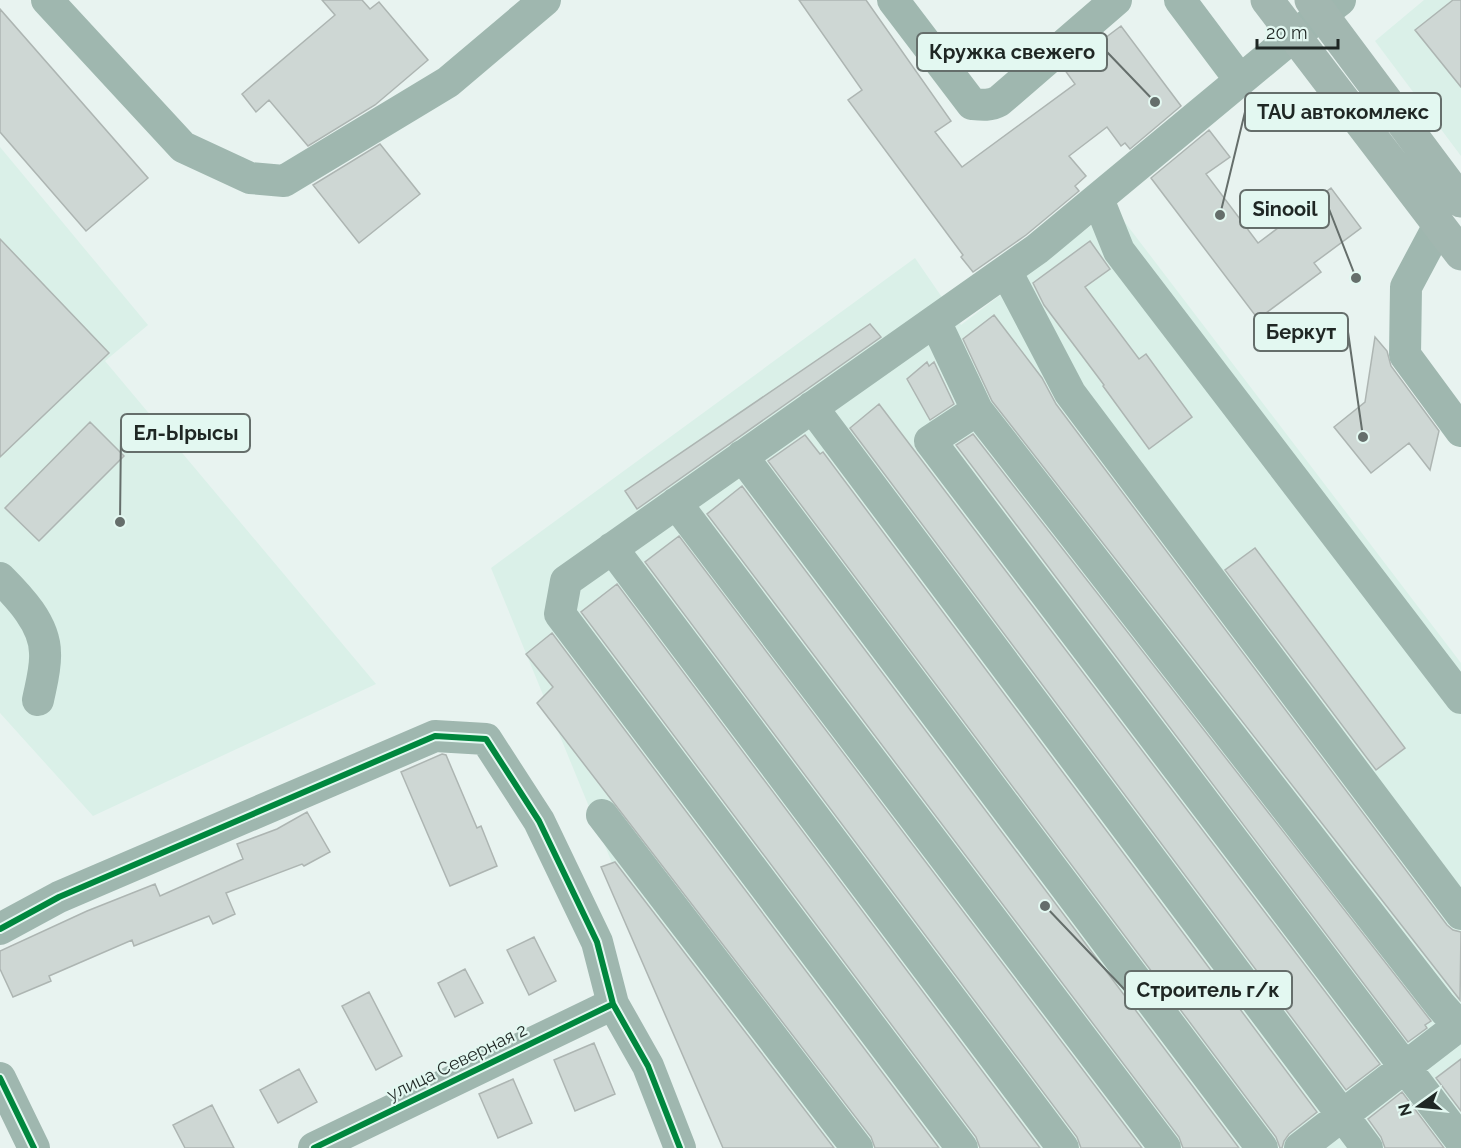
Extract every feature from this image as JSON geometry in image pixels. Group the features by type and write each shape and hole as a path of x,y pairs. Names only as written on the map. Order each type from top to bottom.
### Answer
{"highway":[{"path":"1267,0 1461,255"},
{"path":"1324,4 1461,201"}],"street":[{"path":"47,0 183,147 250,178 284,181 448,82 545,0"},
{"path":"893,0 972,104 992,105 1116,0"},
{"path":"1180,0 1240,80"},
{"path":"962,1148 560,614 566,581 1006,271 1098,199 1295,34 1324,4"},
{"path":"1098,199 1119,250 1461,698"},
{"path":"1439,225 1406,287 1405,354 1461,431"},
{"path":"1006,271 1070,393 1461,914"},
{"path":"934,321 977,410 1441,1006 1460,1025 1300,1148"},
{"path":"812,407 1367,1148"},
{"path":"977,410 930,441 1461,1142"},
{"path":"742,456 1262,1148"},
{"path":"676,503 1165,1148"},
{"path":"612,548 1063,1148"},
{"path":"0,578 19,596 42,633 45,653 38,700"},
{"path":"0,928 59,897 435,736 486,739 539,821 597,942 613,1004 648,1066 680,1148"},
{"path":"602,815 857,1148"},
{"name":"улица Северная 2","path":"314,1148 613,1004"},
{"path":"0,1078 34,1148"}],"shaded area":[{"path":"1424,0 1461,0 1461,156 1375,41"},
{"path":"0,147 148,325 105,361 376,684 93,816 0,713"},
{"path":"1114,208 1461,663 1461,1148 729,1148 491,568 915,258 961,325"}],"building":[{"path":"322,0 362,0 370,9 379,2 428,60 375,105 308,146 269,100 256,112 242,94 335,15"},
{"path":"799,0 866,0 951,121 935,132 962,167 1075,84 1064,69 1121,26 1181,106 1130,149 1125,143 1121,146 1107,127 1069,156 1086,176 1075,186 1079,191 1026,235 973,272 961,257 963,255 848,100 862,90"},
{"path":"1453,0 1461,0 1461,87 1415,30"},
{"path":"0,9 148,178 86,231 0,132"},
{"path":"1209,130 1230,157 1206,174 1258,243 1331,188 1361,228 1314,263 1321,272 1258,319 1151,178"},
{"path":"380,144 420,194 359,243 313,185"},
{"path":"0,239 109,353 0,457"},
{"path":"1090,241 1110,269 1085,287 1139,359 1146,354 1192,417 1149,449 1044,305 1033,283"},
{"path":"994,315 1042,378 1056,404 1447,925 1461,932 1460,1000 992,401 963,339"},
{"path":"870,324 881,337 637,509 625,491"},
{"path":"1375,337 1387,351 1391,366 1439,431 1430,470 1409,443 1371,473 1334,427 1365,402"},
{"path":"927,362 929,366 934,362 954,404 930,420 907,379"},
{"path":"879,404 1380,1064 1346,1090 850,428"},
{"path":"90,422 124,456 39,541 5,508"},
{"path":"973,434 1431,1021 1425,1025 1427,1028 1408,1042 956,445"},
{"path":"805,435 820,454 823,452 1317,1112 1289,1134 1282,1148 768,461"},
{"path":"742,486 1239,1148 1183,1148 1179,1137 707,514"},
{"path":"679,536 1142,1148 1081,1148 1077,1137 645,562"},
{"path":"1255,548 1405,748 1376,770 1225,570"},
{"path":"617,584 1040,1148 980,1148 976,1137 581,612"},
{"path":"552,633 939,1148 875,1148 871,1137 537,703 553,687 526,654"},
{"path":"442,754 446,755 477,828 481,826 497,866 450,886 401,772"},
{"path":"307,812 330,852 304,866 302,864 226,893 235,914 213,924 209,916 134,946 132,940 49,976 51,981 13,997 0,969 0,951 87,911 155,884 160,896 243,859 237,844 277,829"},
{"path":"615,862 834,1148 723,1148 601,867"},
{"path":"534,937 556,981 529,995 507,950"},
{"path":"465,969 483,1003 455,1017 438,983"},
{"path":"369,992 402,1056 376,1070 342,1006"},
{"path":"594,1043 615,1094 575,1111 554,1060"},
{"path":"1461,1059 1461,1111 1436,1078"},
{"path":"299,1069 317,1102 278,1123 260,1090"},
{"path":"513,1079 532,1123 498,1138 479,1094"},
{"path":"1402,1092 1444,1148 1385,1148 1381,1137 1368,1119"},
{"path":"212,1105 234,1148 185,1148 173,1125"}],"cycle path":[{"path":"0,929 59,897 435,736 486,739 539,821 597,942 613,1004 648,1066 680,1148"},
{"path":"314,1148 613,1004"},
{"path":"0,1078 34,1148"}],"place":[{"name":"Кружка свежего","path":"1155,102"},
{"name":"TAU автокомлекс","path":"1220,215"},
{"name":"Sinooil","path":"1356,278"},
{"name":"Беркут","path":"1363,437"},
{"name":"Ел-Ырысы","path":"120,522"},
{"name":"Строитель г/к","path":"1045,906"}]}
